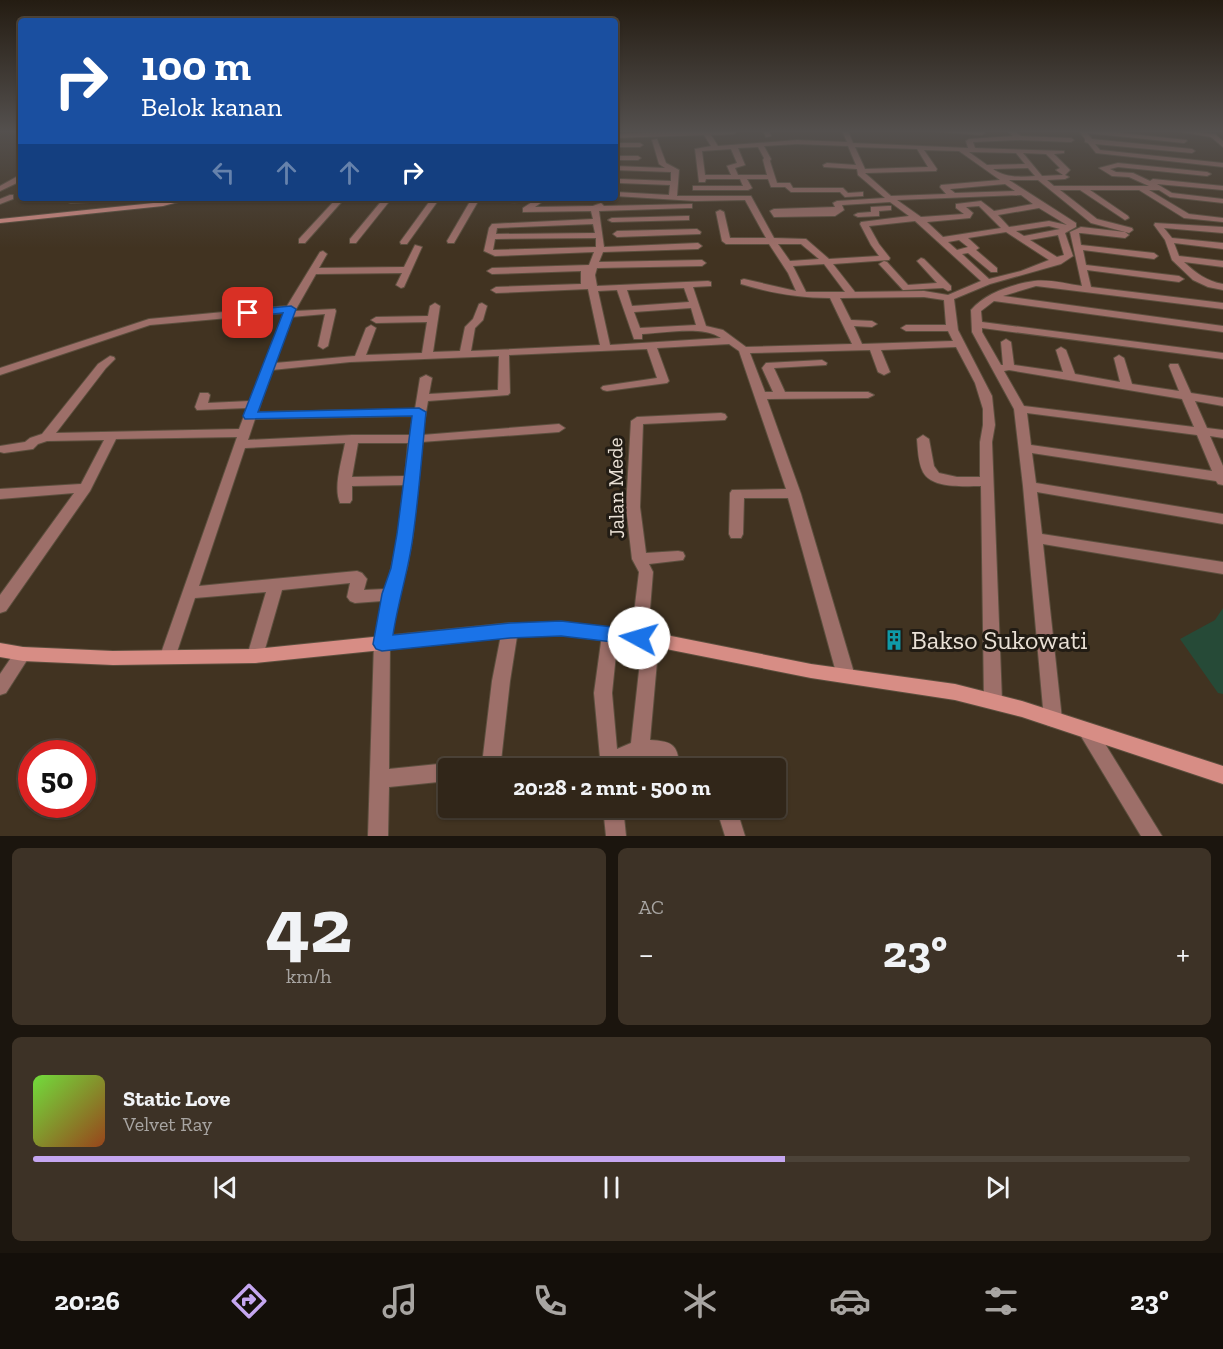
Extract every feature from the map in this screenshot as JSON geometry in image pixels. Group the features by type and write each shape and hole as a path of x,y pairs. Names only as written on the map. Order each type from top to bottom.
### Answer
{"main road":[{"path":"0,222 176,201"},
{"path":"0,650 23,654 113,658 255,656 510,630 561,629 610,634 645,638 811,671 955,692 1053,719 1223,775"}],"street":[{"path":"673,197 675,170"},
{"path":"701,170 702,179 771,177"},
{"path":"696,188 748,188 734,170"},
{"path":"769,170 774,185 787,185 790,190 843,190 845,195 1021,193"},
{"path":"862,170 861,173 885,195 919,219 987,282"},
{"path":"744,282 803,295 950,293 1058,262 1069,256 1067,228 1040,205 988,170"},
{"path":"1032,170 1094,221 1130,233 1077,230 1074,232 1087,289"},
{"path":"996,176 1015,179 1064,175 1060,170"},
{"path":"1107,170 1115,174 1130,175 1187,216 1223,220"},
{"path":"1168,170 1207,174"},
{"path":"1142,184 1161,188 1172,195 1223,199 1220,188 1205,170"},
{"path":"712,177 713,188"},
{"path":"0,189 18,180"},
{"path":"952,195 944,187 1006,182"},
{"path":"618,191 674,183"},
{"path":"1054,188 1142,184 1220,188"},
{"path":"1082,188 1125,218"},
{"path":"618,191 695,199 748,198 761,225 787,264 803,295"},
{"path":"853,191 885,195"},
{"path":"839,209 774,211 777,215 839,213 839,209 837,203 885,195"},
{"path":"0,202 10,197"},
{"path":"85,213 101,201"},
{"path":"95,212 103,201"},
{"path":"302,241 338,201"},
{"path":"353,241 386,201"},
{"path":"404,242 434,201"},
{"path":"451,241 474,201"},
{"path":"539,201 526,210 601,206 688,206"},
{"path":"546,201 564,209"},
{"path":"592,201 601,206 612,220 621,265"},
{"path":"496,290 586,286 590,267 600,249 597,221 601,206 606,201"},
{"path":"787,264 886,258 875,245 864,224 970,214 959,206 981,203 1007,229 1058,262"},
{"path":"991,214 1040,205"},
{"path":"858,215 876,214 874,209 901,206"},
{"path":"720,212 726,241 803,241 827,262 854,295"},
{"path":"612,220 686,218"},
{"path":"597,221 500,225 493,228 488,251 495,253 698,246"},
{"path":"1022,239 1094,221"},
{"path":"942,240 1049,223 1067,228"},
{"path":"975,225 985,233"},
{"path":"1223,230 1158,225 1169,240 1175,258 1198,280 1211,285 1223,286"},
{"path":"616,234 697,232"},
{"path":"492,237 600,235"},
{"path":"956,253 975,248 961,237"},
{"path":"1169,240 1223,246"},
{"path":"401,285 418,247"},
{"path":"1077,247 1154,256"},
{"path":"970,250 994,270"},
{"path":"168,656 252,409 289,312 323,254"},
{"path":"1175,258 1223,264"},
{"path":"921,261 950,293 952,328 985,389 991,423 986,442 993,701"},
{"path":"492,271 702,263"},
{"path":"884,264 906,288 950,293"},
{"path":"590,267 602,338 606,348"},
{"path":"1082,267 1179,279"},
{"path":"313,271 408,270"},
{"path":"1053,719 1026,448 1020,409 1003,368 977,332 976,310 993,298 1036,283 1223,306"},
{"path":"599,288 708,284"},
{"path":"688,285 702,328"},
{"path":"621,287 637,335 702,328 719,332 739,346 760,396 794,494 846,676"},
{"path":"834,296 859,348"},
{"path":"993,298 1223,329"},
{"path":"629,309 696,305"},
{"path":"427,357 435,306"},
{"path":"465,354 470,327 478,320 482,306"},
{"path":"0,372 149,322 331,311 323,346"},
{"path":"359,359 373,324 433,320"},
{"path":"847,324 872,324"},
{"path":"976,324 1223,356"},
{"path":"906,328 952,328"},
{"path":"1003,368 1006,342"},
{"path":"268,368 359,359 651,346 874,349 961,344"},
{"path":"607,388 663,381 651,346"},
{"path":"874,349 884,372"},
{"path":"1061,350 1070,377"},
{"path":"213,410 421,405 501,395 505,391 504,352"},
{"path":"1119,358 1127,386"},
{"path":"46,437 110,359"},
{"path":"780,395 768,368 770,365 822,363"},
{"path":"1174,366 1222,479"},
{"path":"1003,368 1223,402"},
{"path":"378,836 382,644 391,594 406,534 414,439 426,378"},
{"path":"204,395 201,407 252,409"},
{"path":"760,396 868,395"},
{"path":"1020,409 1223,434"},
{"name":"Jalan Mede","path":"640,748 646,572 639,559 633,507 637,421 722,417"},
{"path":"4,449 28,446 46,437 414,439 559,428"},
{"path":"0,606 85,488 112,436"},
{"path":"345,500 345,482 352,439"},
{"path":"923,439 929,471 935,477 942,480 987,482"},
{"path":"1026,448 1222,479"},
{"path":"345,482 410,480"},
{"path":"1030,486 1223,519"},
{"path":"0,494 85,488"},
{"path":"736,534 737,493 794,494"},
{"path":"1035,538 1223,568"},
{"path":"639,559 678,556"},
{"path":"190,593 357,577 359,579 356,597 391,594"},
{"path":"255,656 276,585"},
{"path":"492,758 501,681 510,630"},
{"path":"609,758 603,693 610,634"},
{"path":"0,688 23,654"},
{"path":"1088,732 1152,836"},
{"path":"621,758 640,748 664,750 670,758"},
{"path":"380,779 438,773"},
{"path":"614,818 616,836"},
{"path":"729,818 735,836"}],"green space":[{"path":"1223,608 1223,694 1218,693 1180,639 1215,620"}],"place":[{"name":"Bakso Sukowati","path":"894,640"}],"route":[{"path":"248,313 291,309 286,317 250,416 419,412 414,439 406,534 391,594 382,644 510,630 561,629 639,638"}]}
